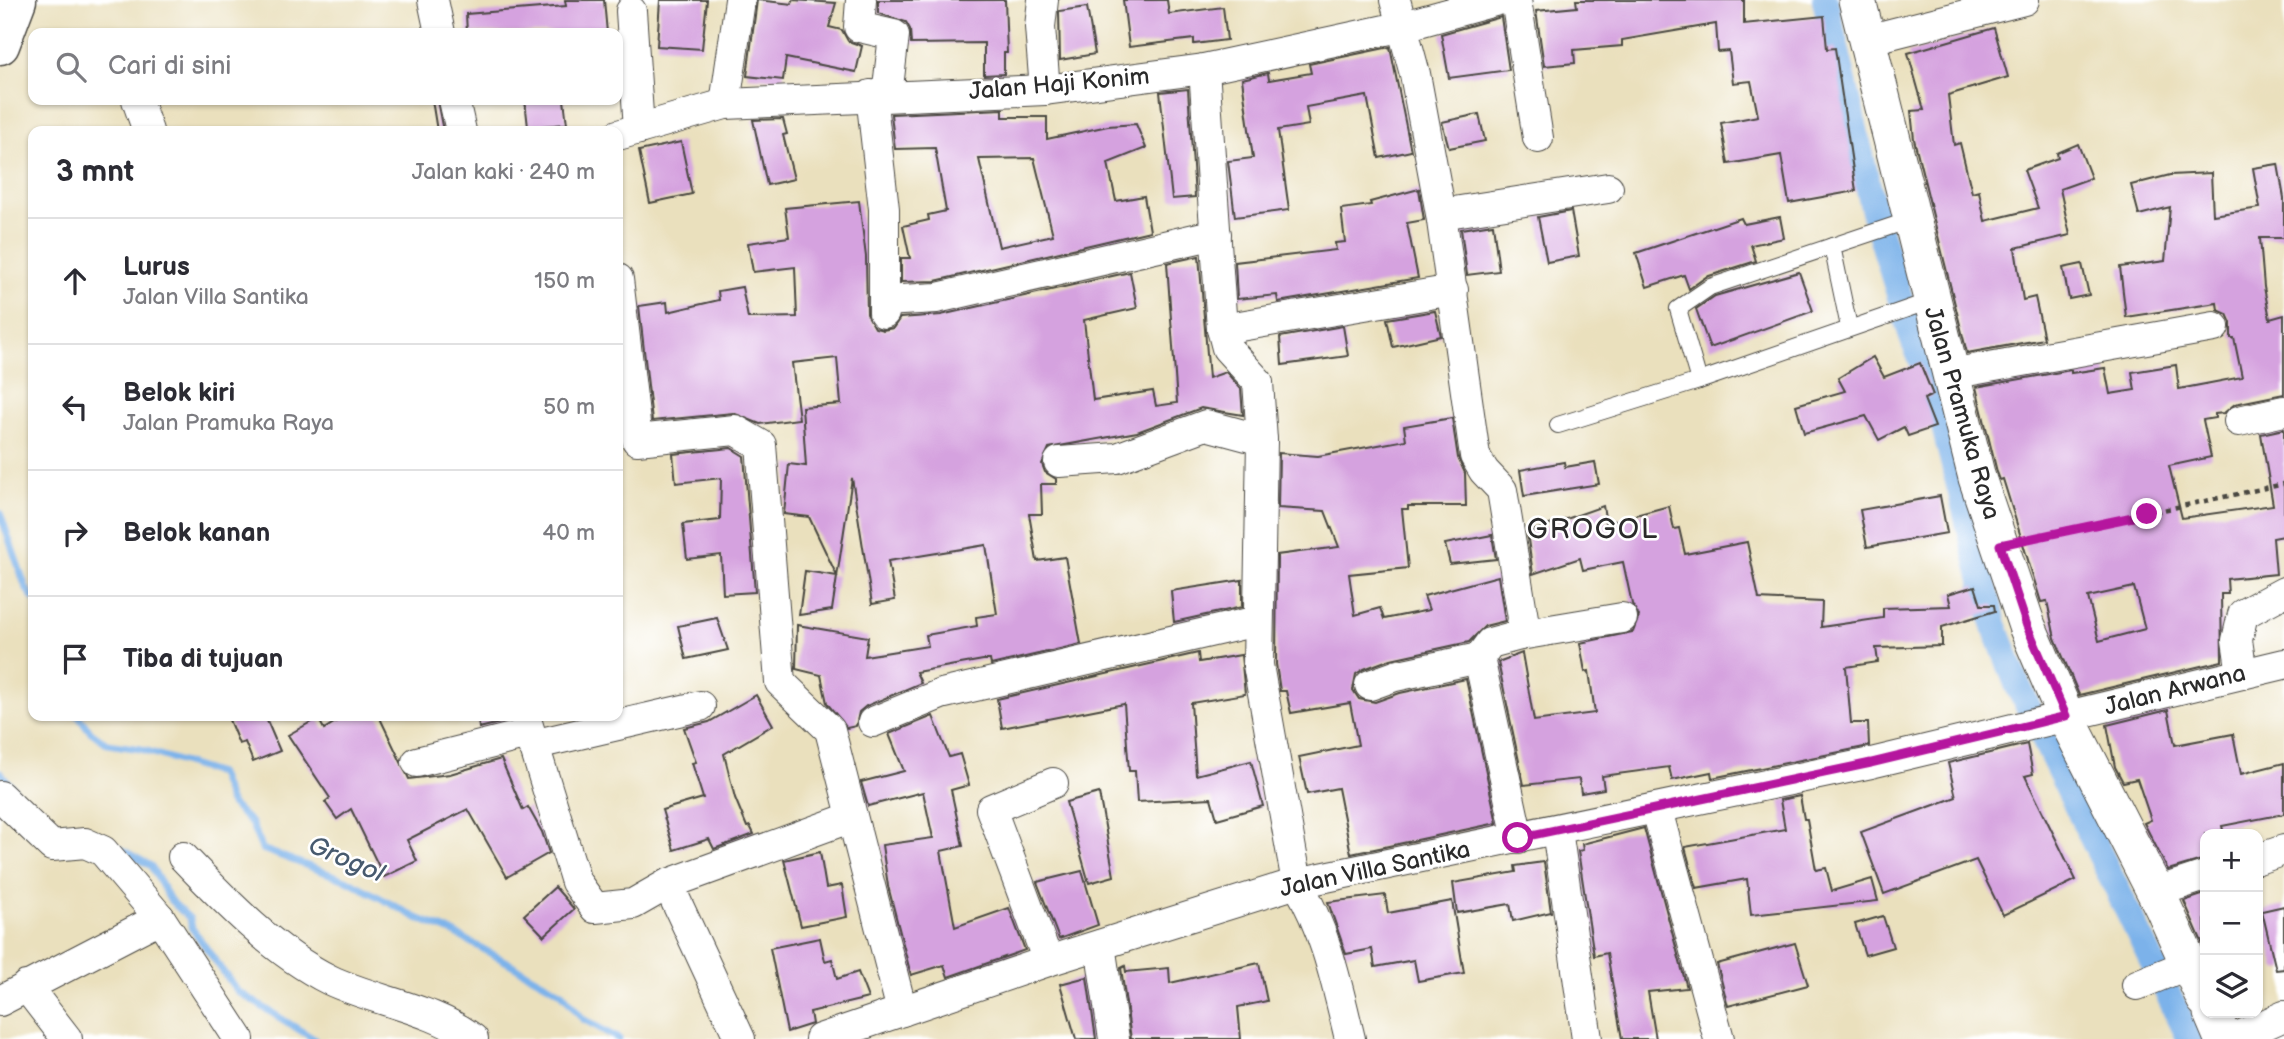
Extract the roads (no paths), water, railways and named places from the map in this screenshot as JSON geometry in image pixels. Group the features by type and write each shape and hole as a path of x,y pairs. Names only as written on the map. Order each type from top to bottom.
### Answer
{"highway":[{"path":"0,45 17,0"}],"street":[{"path":"433,0 439,28"},
{"path":"725,104 740,0"},
{"path":"861,0 859,27 894,35 879,96 884,209 884,307 937,298 1216,234"},
{"path":"1043,0 1040,27 1045,90"},
{"name":"Jalan Haji Konim","path":"628,132 725,104 1045,90 1204,69 1400,13 1498,0"},
{"path":"1516,0 1538,138"},
{"name":"Jalan Pramuka Raya","path":"1857,0 1903,223 1914,306 1950,374 1977,478 2057,719 2156,892 2162,975 2200,996"},
{"path":"1867,40 2024,0"},
{"path":"628,132 631,11"},
{"path":"1400,13 1454,290 1475,456 1484,471 1503,490 1523,618 1520,635"},
{"path":"1204,69 1222,329 1227,348 1258,382 1262,440 1258,665 1297,883 1314,912 1334,971 1350,1039"},
{"path":"139,105 146,126"},
{"path":"455,105 460,126"},
{"path":"1441,214 1608,188"},
{"path":"1222,329 1454,290"},
{"path":"623,321 637,440 735,430 761,444 780,682 831,730 852,817 894,1022"},
{"path":"1950,374 2214,327"},
{"path":"2239,421 2284,411"},
{"path":"1059,462 1117,458 1206,425 1262,440"},
{"path":"2242,674 2238,640 2243,614 2284,592"},
{"path":"1370,685 1395,676 1479,658 1490,643 1520,635 1622,618"},
{"path":"873,722 941,694 1257,621"},
{"path":"1479,658 1518,838"},
{"name":"Jalan Arwana","path":"2057,719 2284,664"},
{"path":"623,717 700,706"},
{"name":"Jalan Villa Santika","path":"820,1039 894,1022 1048,961 1297,883 1657,810 2057,719"},
{"path":"417,762 528,731 597,721"},
{"path":"528,731 576,882 595,908 633,904 668,884 852,817"},
{"path":"1048,961 991,809 1053,783"},
{"path":"0,796 52,846 85,843 103,851 160,918 239,1039"},
{"path":"1657,810 1719,1039"},
{"path":"1558,830 1587,1039"},
{"path":"2263,857 2284,850"},
{"path":"183,858 237,911 288,953 328,979 439,1021 473,1039"},
{"path":"2156,892 2200,878"},
{"path":"668,884 740,1039"},
{"path":"0,1001 160,918"},
{"path":"1100,945 1114,1039"},
{"path":"26,986 67,1039"},
{"path":"2233,1039 2284,1016"},
{"path":"2214,1018 2224,1039"}],"lane":[{"path":"1699,381 1678,309 1710,287 1903,223"},
{"path":"1832,246 1849,327"},
{"path":"1558,425 1699,381 1914,306"}],"waterway":[{"path":"1825,0 1875,216 1913,340 1935,391 1994,624 2017,684 2190,1039"},
{"name":"Grogol","path":"0,513 28,591"},
{"name":"Grogol","path":"82,721 91,732 108,744 141,749 219,774 230,803 251,823 262,849 351,882 417,918 454,933 561,992 583,1019 619,1039"},
{"name":"Grogol","path":"0,772 20,797"},
{"name":"Grogol","path":"114,845 151,866 170,900 190,919 192,928 237,991 314,1039"}],"district":[{"name":"GROGOL","path":"1593,529"}]}
